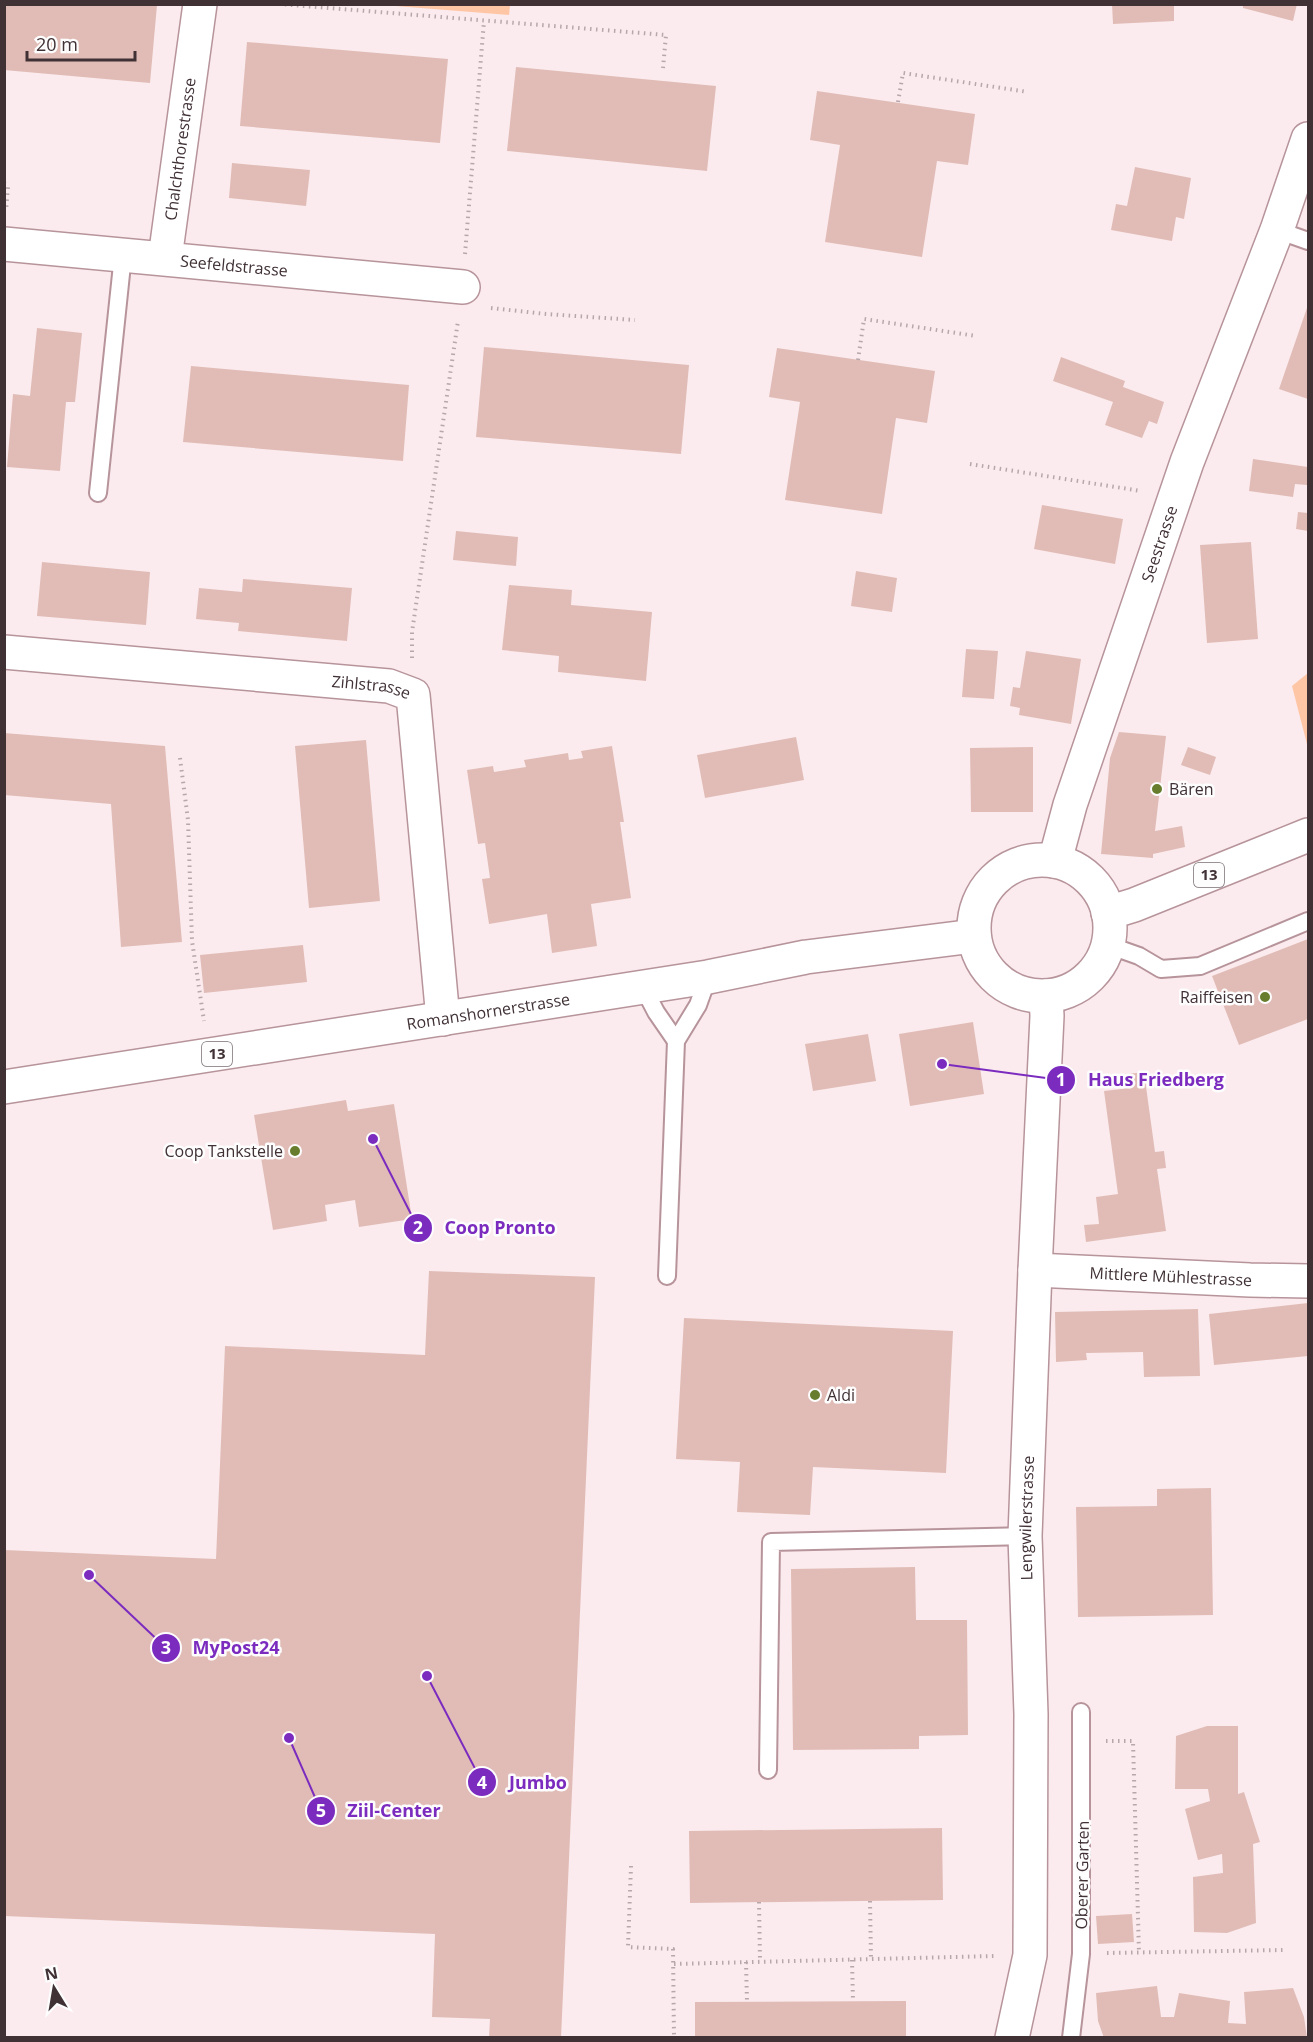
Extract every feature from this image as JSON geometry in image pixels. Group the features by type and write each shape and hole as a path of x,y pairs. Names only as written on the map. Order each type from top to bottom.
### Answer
{"street":[{"name":"Chalchthorestrasse","path":"165,258 200,4"},
{"name":"Seestrasse","path":"1055,861 1070,805 1175,497 1277,230 1308,139"},
{"name":"Seefeldstrasse","path":"4,244 165,258 462,295"},
{"name":"Zihlstrasse","path":"4,652 389,686 413,695 443,1019"},
{"name":"13","path":"1108,913 1134,905 1308,834"},
{"path":"1037,860 1055,861 1074,868 1089,879 1101,894 1108,913 1110,929 1108,945 1091,975 1078,985 1063,992 1046,996 1029,995 1012,989 998,980 982,960 974,936 974,918 989,884 1003,872 1019,864 1037,860"},
{"name":"Romanshornerstrasse","path":"4,1087 708,977 806,957 974,936"},
{"name":"Lengwilerstrasse","path":"1012,2037 1030,1955 1031,1713 1024,1536 1047,1016 1046,996"},
{"name":"Mittlere Mühlestrasse","path":"1035,1270 1308,1281"}],"lane":[{"path":"1277,230 1308,241"},
{"path":"98,493 123,255"},
{"path":"1108,945 1139,956 1161,969 1200,966 1308,921"},
{"path":"667,1276 676,1041 698,1005 708,977"},
{"path":"643,987 656,1012 676,1041"},
{"path":"768,1770 771,1542 1024,1536"},
{"name":"Oberer Garten","path":"1071,2037 1081,1954 1081,1712"}],"path":[{"path":"279,4 666,35 663,68"},
{"path":"413,695 412,632 462,295 484,21"},
{"path":"898,102 903,73 1028,92"},
{"path":"462,295 546,314 636,320"},
{"path":"858,360 864,319 976,336"},
{"path":"970,464 1175,497"},
{"path":"180,758 188,820 192,941 205,1031"},
{"path":"1082,1742 1133,1741 1140,1953"},
{"path":"631,1866 628,1947 673,1948 674,2037"},
{"path":"870,1901 871,1959"},
{"path":"759,1902 760,1962"},
{"path":"1081,1954 1283,1950"},
{"path":"674,1964 1030,1955"},
{"path":"852,1960 853,2001"},
{"path":"746,1962 747,2001"}],"shaded area":[{"path":"383,5 510,5 509,15"},
{"path":"1308,673 1308,748 1292,686"}],"building":[{"path":"1112,4 1174,4 1174,21 1113,24"},
{"path":"1243,4 1297,4 1293,21 1243,8"},
{"path":"4,5 157,5 150,83 4,70"},
{"path":"247,42 448,59 440,143 240,126"},
{"path":"516,67 716,86 707,171 507,151"},
{"path":"817,91 975,114 968,165 937,161 922,257 825,242 840,145 810,140"},
{"path":"232,163 310,170 306,206 229,198"},
{"path":"1135,167 1191,178 1184,219 1176,217 1172,241 1111,230 1116,204 1127,206"},
{"path":"1308,305 1308,399 1279,389"},
{"path":"37,328 82,333 75,402 66,402 60,471 7,467 13,394 30,396"},
{"path":"484,347 689,365 681,454 476,437"},
{"path":"777,348 935,371 927,423 896,418 882,514 785,500 800,402 769,397"},
{"path":"1061,357 1125,381 1123,387 1164,402 1157,424 1149,421 1142,438 1105,425 1113,402 1053,381"},
{"path":"191,366 409,385 403,461 183,442"},
{"path":"1253,459 1308,467 1307,485 1295,484 1293,497 1249,491"},
{"path":"1042,505 1123,519 1115,564 1034,549"},
{"path":"1298,512 1308,513 1308,531 1296,529"},
{"path":"456,531 518,537 516,566 453,560"},
{"path":"1251,542 1258,639 1207,643 1200,545"},
{"path":"42,562 150,572 146,625 37,616"},
{"path":"856,571 897,578 892,612 851,606"},
{"path":"243,579 352,588 347,641 238,631 239,623 196,619 199,588 242,592"},
{"path":"509,585 572,590 571,605 652,612 646,681 558,672 559,656 502,650"},
{"path":"966,649 998,651 994,699 962,697"},
{"path":"1026,651 1081,659 1071,724 1019,715 1020,708 1010,706 1013,687 1020,688"},
{"path":"1119,732 1166,736 1155,831 1182,826 1185,847 1153,854 1153,858 1101,854 1110,758"},
{"path":"4,733 165,746 182,942 121,947 111,804 4,795"},
{"path":"796,737 804,780 705,798 697,755"},
{"path":"366,740 380,901 309,908 295,746"},
{"path":"612,746 624,822 620,822 631,898 591,904 597,946 552,953 547,914 489,924 482,879 490,878 485,843 478,844 467,770 493,766 494,772 526,767 524,760 568,753 569,760 583,758 581,751"},
{"path":"1033,747 1033,812 971,812 970,748"},
{"path":"1188,747 1216,757 1210,775 1181,765"},
{"name":"Raiffeisen","path":"1308,939 1308,1019 1239,1045 1212,976"},
{"path":"303,945 307,982 204,993 200,955"},
{"path":"973,1022 984,1094 910,1106 899,1034"},
{"path":"868,1034 876,1081 813,1091 805,1044"},
{"path":"1144,1072 1155,1152 1164,1151 1166,1168 1157,1169 1166,1231 1086,1242 1084,1225 1099,1224 1096,1197 1118,1194 1104,1091 1130,1088 1128,1074"},
{"path":"346,1100 348,1111 394,1104 412,1219 359,1227 355,1200 325,1205 327,1221 273,1230 254,1115"},
{"path":"429,1271 595,1277 561,2038 489,2038 490,2019 432,2017 435,1934 4,1916 4,1550 216,1559 225,1346 425,1355"},
{"path":"1308,1303 1308,1356 1214,1365 1209,1314"},
{"path":"1198,1309 1200,1376 1144,1377 1143,1352 1086,1353 1087,1360 1056,1362 1055,1312"},
{"name":"Aldi","path":"684,1318 953,1331 946,1473 813,1467 810,1515 737,1512 740,1462 676,1459"},
{"path":"1211,1488 1213,1615 1078,1617 1076,1507 1157,1506 1157,1489"},
{"path":"915,1567 916,1620 967,1620 968,1735 919,1736 919,1749 793,1750 791,1569"},
{"path":"1207,1726 1238,1726 1238,1794 1244,1792 1260,1842 1253,1844 1256,1923 1227,1933 1194,1932 1193,1877 1223,1873 1222,1854 1198,1860 1185,1809 1210,1801 1208,1789 1175,1789 1176,1736"},
{"path":"942,1828 943,1900 690,1903 689,1831"},
{"path":"1132,1914 1134,1942 1098,1944 1096,1916"},
{"path":"1157,1986 1161,2017 1174,2017 1179,1993 1230,2001 1228,2023 1246,2024 1244,1992 1293,1988 1304,2017 1307,2038 1104,2038 1098,2021 1096,1993"},
{"path":"906,2001 906,2038 695,2038 695,2002"}],"place":[{"name":"Bären","path":"1157,789"},
{"name":"Raiffeisen","path":"1265,997"},
{"name":"Haus Friedberg","path":"942,1064"},
{"name":"Coop Pronto","path":"373,1139"},
{"name":"Coop Tankstelle","path":"295,1151"},
{"name":"Aldi","path":"815,1395"},
{"name":"MyPost24","path":"89,1575"},
{"name":"Jumbo","path":"427,1676"},
{"name":"Ziil-Center","path":"289,1738"}]}
